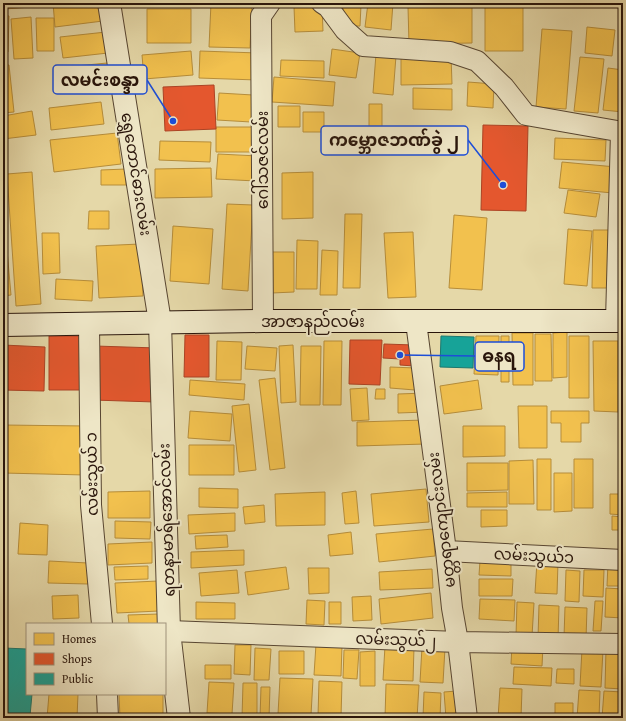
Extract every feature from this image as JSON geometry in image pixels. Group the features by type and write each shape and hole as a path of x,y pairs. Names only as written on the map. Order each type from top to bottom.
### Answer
{"street":[{"name":"ရွှေတောင်ဓားလမ်း","path":"110,3 160,322"},
{"name":"ဂေါ်သဇင်လမ်း","path":"263,321 261,16 270,3"},
{"path":"322,3 328,7 344,30 363,46 450,52 477,61 504,87 526,115 622,132 620,321"},
{"name":"အာဇာနည်လမ်း","path":"3,325 263,321 620,321"},
{"name":"ရတနာမာရ်အောင်လမ်း","path":"160,322 169,630 179,718"},
{"name":"မတ္တရာကျောင်းလမ်း","path":"416,322 467,718"},
{"name":"လမ်းသွယ် ၁","path":"89,324 91,505 102,623"},
{"name":"လမ်းသွယ်၁","path":"446,551 623,560"},
{"name":"လမ်းသွယ်၂","path":"169,630 458,642 623,644"},
{"path":"107,695 108,718"}],"building: Homes":[{"path":"4,3 31,3 31,7 5,9"},
{"path":"53,3 101,3 103,21 55,27"},
{"path":"211,3 252,3 250,48 209,47"},
{"path":"368,3 393,3 391,30 365,27"},
{"path":"485,3 523,3 523,51 485,51"},
{"path":"343,5 361,5 360,26 343,26"},
{"path":"472,5 472,43 409,44 408,7"},
{"path":"322,6 323,31 295,32 294,7"},
{"path":"147,9 191,9 191,43 147,43"},
{"path":"3,15 9,16 8,52 3,52"},
{"path":"31,17 33,58 14,59 11,19"},
{"path":"36,18 54,18 54,51 37,51"},
{"path":"587,27 615,30 612,56 585,53"},
{"path":"542,29 572,31 566,109 536,107"},
{"path":"106,32 108,53 63,58 60,37"},
{"path":"332,49 360,53 356,78 329,75"},
{"path":"191,51 193,75 144,79 142,55"},
{"path":"200,51 258,53 257,80 199,78"},
{"path":"376,54 396,56 393,95 373,93"},
{"path":"451,55 452,84 401,85 401,56"},
{"path":"580,57 604,59 598,113 574,111"},
{"path":"281,60 324,61 324,78 280,76"},
{"path":"107,63 108,81 68,85 66,67"},
{"path":"3,65 9,65 14,112 3,113"},
{"path":"608,68 623,70 623,112 603,110"},
{"path":"274,77 335,82 333,106 272,102"},
{"path":"468,82 494,84 493,108 467,106"},
{"path":"413,88 452,89 452,110 413,109"},
{"path":"219,93 253,95 251,122 217,120"},
{"path":"101,102 104,124 51,130 49,108"},
{"path":"369,104 382,104 382,137 369,137"},
{"path":"278,106 300,106 300,127 278,127"},
{"path":"32,111 36,135 3,139 3,116"},
{"path":"303,112 324,112 324,132 303,132"},
{"path":"216,127 259,127 259,152 216,152"},
{"path":"117,133 121,164 54,172 50,140"},
{"path":"555,138 606,140 605,161 554,159"},
{"path":"160,141 211,142 210,162 159,160"},
{"path":"218,154 258,156 256,181 216,179"},
{"path":"562,162 616,167 613,193 559,188"},
{"path":"211,168 212,197 155,198 155,169"},
{"path":"126,169 126,185 101,185 101,170"},
{"path":"32,172 41,304 16,306 7,174"},
{"path":"313,172 313,218 282,219 282,173"},
{"path":"568,190 600,194 596,217 564,213"},
{"path":"227,204 253,205 248,291 222,289"},
{"path":"89,211 109,211 109,229 88,229"},
{"path":"345,214 362,214 360,288 343,288"},
{"path":"454,215 487,218 482,290 449,288"},
{"path":"173,226 213,229 209,284 170,281"},
{"path":"568,229 592,231 587,286 564,284"},
{"path":"593,230 613,230 613,288 592,288"},
{"path":"413,232 416,297 388,298 384,233"},
{"path":"42,233 59,233 60,273 43,274"},
{"path":"297,240 318,241 317,289 296,289"},
{"path":"140,244 143,296 99,298 96,246"},
{"path":"7,250 11,295 3,296 3,251"},
{"path":"322,250 338,251 337,295 320,295"},
{"path":"272,252 294,252 294,292 272,293"},
{"path":"56,279 93,281 92,301 55,299"},
{"path":"567,332 567,377 553,378 553,333"},
{"path":"512,333 533,333 533,385 513,385"},
{"path":"535,334 551,334 552,381 535,381"},
{"path":"476,336 499,336 498,375 474,374"},
{"path":"501,336 509,336 509,382 501,382"},
{"path":"569,336 589,336 589,398 569,398"},
{"path":"217,341 242,342 241,380 216,380"},
{"path":"324,341 342,341 341,405 323,405"},
{"path":"593,341 618,341 618,412 594,411"},
{"path":"293,345 296,402 281,403 279,346"},
{"path":"247,346 277,348 275,371 245,369"},
{"path":"301,346 321,346 320,405 300,405"},
{"path":"390,367 416,368 415,390 390,388"},
{"path":"275,378 285,468 270,470 259,380"},
{"path":"190,380 245,384 244,400 189,395"},
{"path":"478,380 482,409 444,414 440,386"},
{"path":"367,388 369,420 352,421 350,389"},
{"path":"376,389 385,389 385,399 375,399"},
{"path":"425,393 426,412 398,413 398,394"},
{"path":"249,404 256,470 239,472 232,406"},
{"path":"518,406 547,406 547,448 519,448"},
{"path":"190,411 232,414 230,441 188,438"},
{"path":"551,411 589,411 589,423 581,423 581,442 561,442 561,423 551,423"},
{"path":"425,420 426,444 357,446 357,422"},
{"path":"3,425 86,426 85,475 3,473"},
{"path":"463,426 505,426 505,456 463,457"},
{"path":"189,445 234,445 234,475 189,475"},
{"path":"537,459 551,459 551,510 537,510"},
{"path":"574,459 593,459 593,508 574,508"},
{"path":"533,460 534,504 509,504 509,461"},
{"path":"467,463 508,463 508,490 467,491"},
{"path":"620,471 623,471 623,492 620,491"},
{"path":"554,473 572,473 572,511 554,512"},
{"path":"199,488 238,489 238,508 199,507"},
{"path":"426,489 429,522 374,526 371,494"},
{"path":"150,491 150,518 108,518 108,492"},
{"path":"356,491 359,523 345,524 342,493"},
{"path":"325,492 325,525 276,526 275,494"},
{"path":"507,492 507,507 467,507 467,493"},
{"path":"610,494 623,494 623,515 610,514"},
{"path":"264,505 265,522 245,524 243,507"},
{"path":"481,510 507,510 507,526 481,527"},
{"path":"235,513 235,531 189,534 188,515"},
{"path":"612,516 623,517 623,530 612,530"},
{"path":"115,521 151,522 150,539 115,538"},
{"path":"20,523 48,525 47,555 18,554"},
{"path":"433,529 435,556 379,562 376,534"},
{"path":"351,532 353,554 330,556 328,535"},
{"path":"227,535 228,547 196,549 195,536"},
{"path":"152,542 152,563 108,565 108,544"},
{"path":"244,550 244,565 191,568 191,552"},
{"path":"49,561 88,563 88,584 48,583"},
{"path":"480,561 511,561 511,576 479,575"},
{"path":"537,561 558,562 557,594 535,593"},
{"path":"608,563 623,563 623,586 607,586"},
{"path":"148,566 148,579 115,580 114,567"},
{"path":"286,567 289,589 248,595 245,572"},
{"path":"308,568 329,568 329,593 309,594"},
{"path":"432,569 433,588 380,590 379,572"},
{"path":"237,570 239,593 201,596 199,573"},
{"path":"566,570 580,571 579,602 565,601"},
{"path":"584,570 604,570 603,597 583,596"},
{"path":"479,579 513,579 512,596 479,596"},
{"path":"158,581 159,611 117,613 115,583"},
{"path":"606,588 623,589 623,618 605,617"},
{"path":"431,593 433,618 381,624 379,599"},
{"path":"78,595 79,618 53,619 52,596"},
{"path":"371,596 372,620 353,621 352,597"},
{"path":"480,599 515,600 514,621 479,619"},
{"path":"307,600 325,601 324,625 306,624"},
{"path":"595,601 603,601 601,631 593,631"},
{"path":"196,602 235,603 235,619 196,619"},
{"path":"329,602 341,602 341,624 329,624"},
{"path":"517,602 534,603 532,636 516,636"},
{"path":"539,605 559,606 558,639 538,638"},
{"path":"565,607 587,608 586,639 564,637"},
{"path":"159,614 159,623 129,623 128,615"},
{"path":"316,644 342,646 341,676 314,675"},
{"path":"235,645 251,645 250,675 234,674"},
{"path":"512,645 543,646 542,666 511,664"},
{"path":"385,646 414,647 413,681 383,680"},
{"path":"422,647 445,648 443,683 420,682"},
{"path":"255,648 271,649 269,680 254,680"},
{"path":"582,649 603,650 601,687 580,686"},
{"path":"606,649 623,650 623,689 605,688"},
{"path":"344,650 359,650 357,679 343,678"},
{"path":"279,651 304,651 304,674 279,674"},
{"path":"375,651 375,686 360,686 360,652"},
{"path":"205,665 231,665 231,679 205,679"},
{"path":"514,667 552,668 551,686 513,684"},
{"path":"557,669 574,669 574,684 556,683"},
{"path":"280,678 313,679 311,715 278,714"},
{"path":"319,681 342,682 341,717 318,716"},
{"path":"209,682 234,683 232,714 207,713"},
{"path":"243,683 257,683 257,718 242,718"},
{"path":"386,684 419,685 417,718 385,718"},
{"path":"261,687 270,687 269,718 260,718"},
{"path":"500,688 522,689 521,718 498,718"},
{"path":"579,690 600,691 599,718 577,718"},
{"path":"457,691 459,718 446,718 444,692"},
{"path":"604,691 623,692 621,718 602,718"},
{"path":"424,692 441,693 440,718 423,718"},
{"path":"49,695 78,695 77,718 47,718"},
{"path":"119,695 163,695 163,718 120,718"},
{"path":"555,703 573,703 573,718 555,718"}],"building: Shops":[{"path":"214,85 216,129 165,131 163,87"},
{"path":"483,125 528,126 526,211 481,210"},
{"path":"185,335 209,335 209,377 184,377"},
{"path":"49,336 82,336 82,390 49,390"},
{"path":"350,340 382,340 380,385 349,384"},
{"path":"384,344 414,345 414,366 400,365 400,359 383,358"},
{"path":"3,345 45,347 44,391 3,390"},
{"path":"95,346 157,348 155,402 93,400"}],"building: Public":[{"path":"441,336 474,337 473,368 440,367"},
{"path":"4,648 26,649 26,695 32,695 30,716 3,714"}],"place":[{"name":"လမင်းစန္ဒာ","path":"173,121"},
{"name":"ကမ္ဘောဇဘဏ်ခွဲ ၂","path":"503,185"},
{"name":"ဓနရ","path":"400,355"}]}
